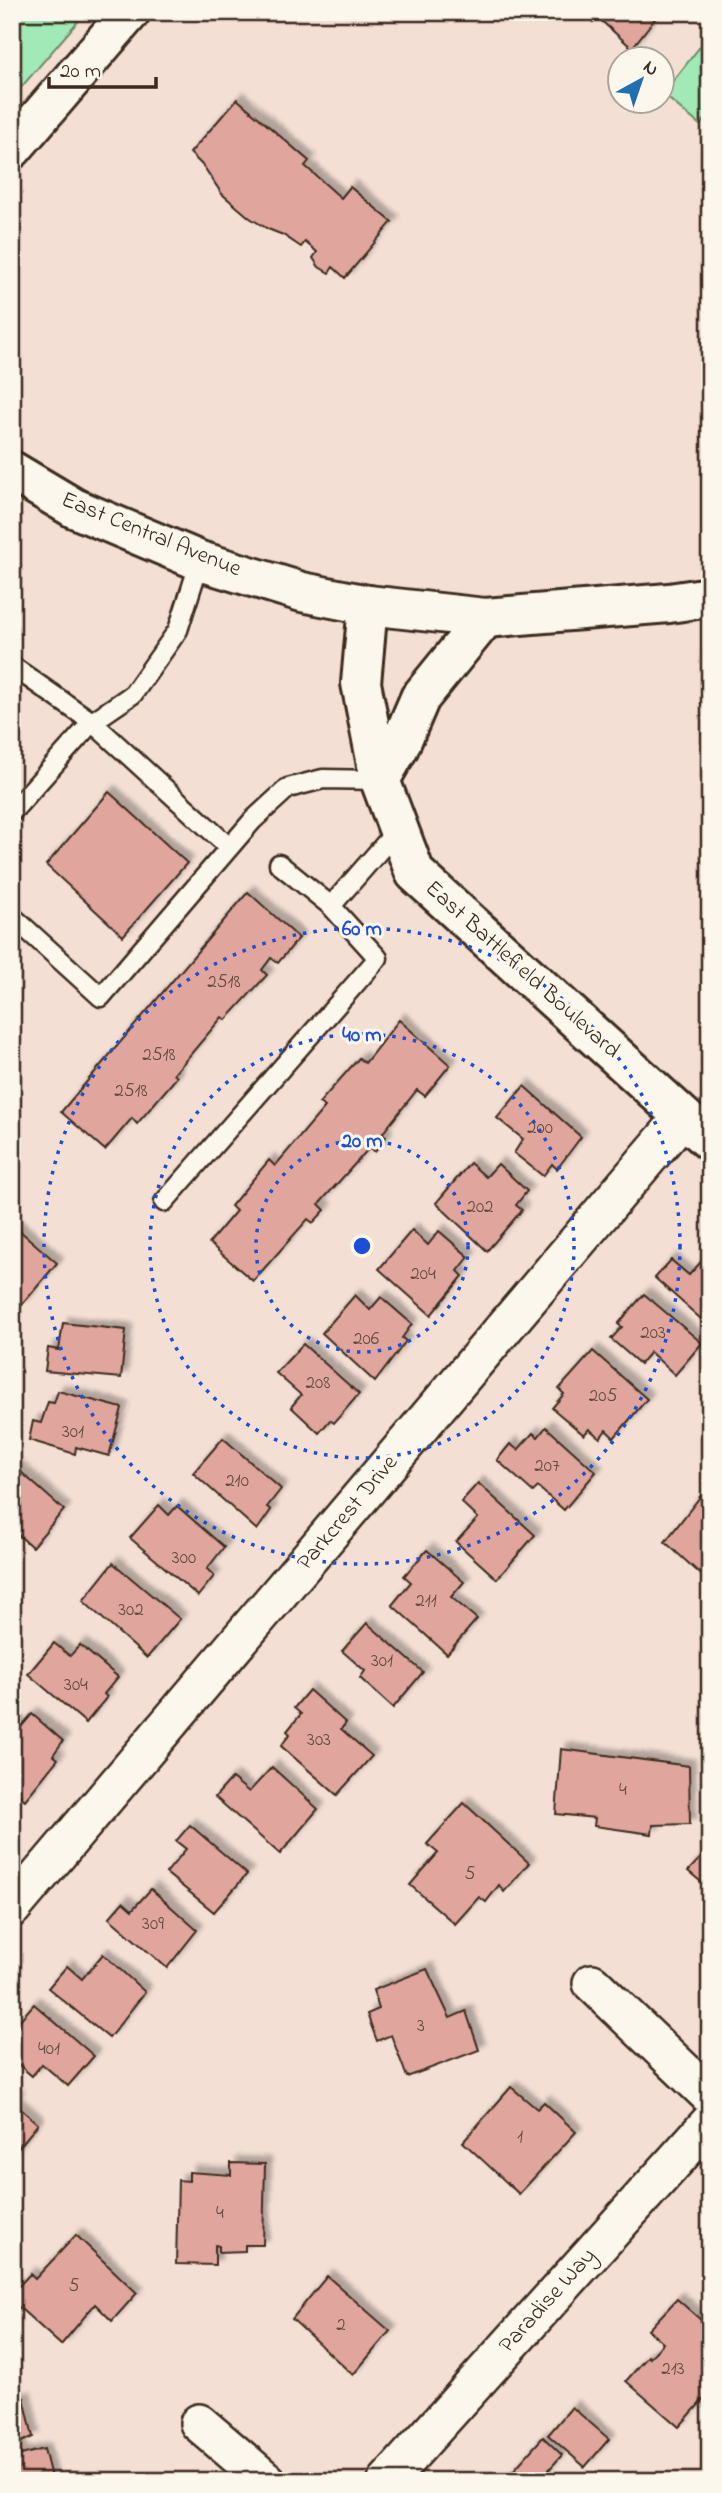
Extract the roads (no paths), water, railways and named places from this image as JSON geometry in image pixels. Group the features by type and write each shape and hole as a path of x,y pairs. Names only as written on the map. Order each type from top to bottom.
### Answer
{"street":[{"path":"12,149 130,12"},
{"name":"East Central Avenue","path":"12,471 74,508 200,561 302,593 368,605 485,618 669,603 710,597"},
{"name":"East Battlefield Boulevard","path":"368,605 361,683 380,780 415,873 697,1129"},
{"path":"380,780 399,747 420,698 485,618"},
{"name":"Parkcrest Drive","path":"12,1908 697,1129"},
{"path":"592,1983 710,2096"},
{"name":"Paradise Way","path":"387,2481 710,2122"},
{"path":"199,2423 267,2481"}],"lane":[{"path":"12,812 92,722 133,694 178,629 200,561"},
{"path":"12,666 92,722 229,848"},
{"path":"12,916 101,997 253,820 288,788 323,779 380,780"},
{"path":"331,906 398,829"},
{"path":"164,1202 377,958 331,906 279,864"}]}
